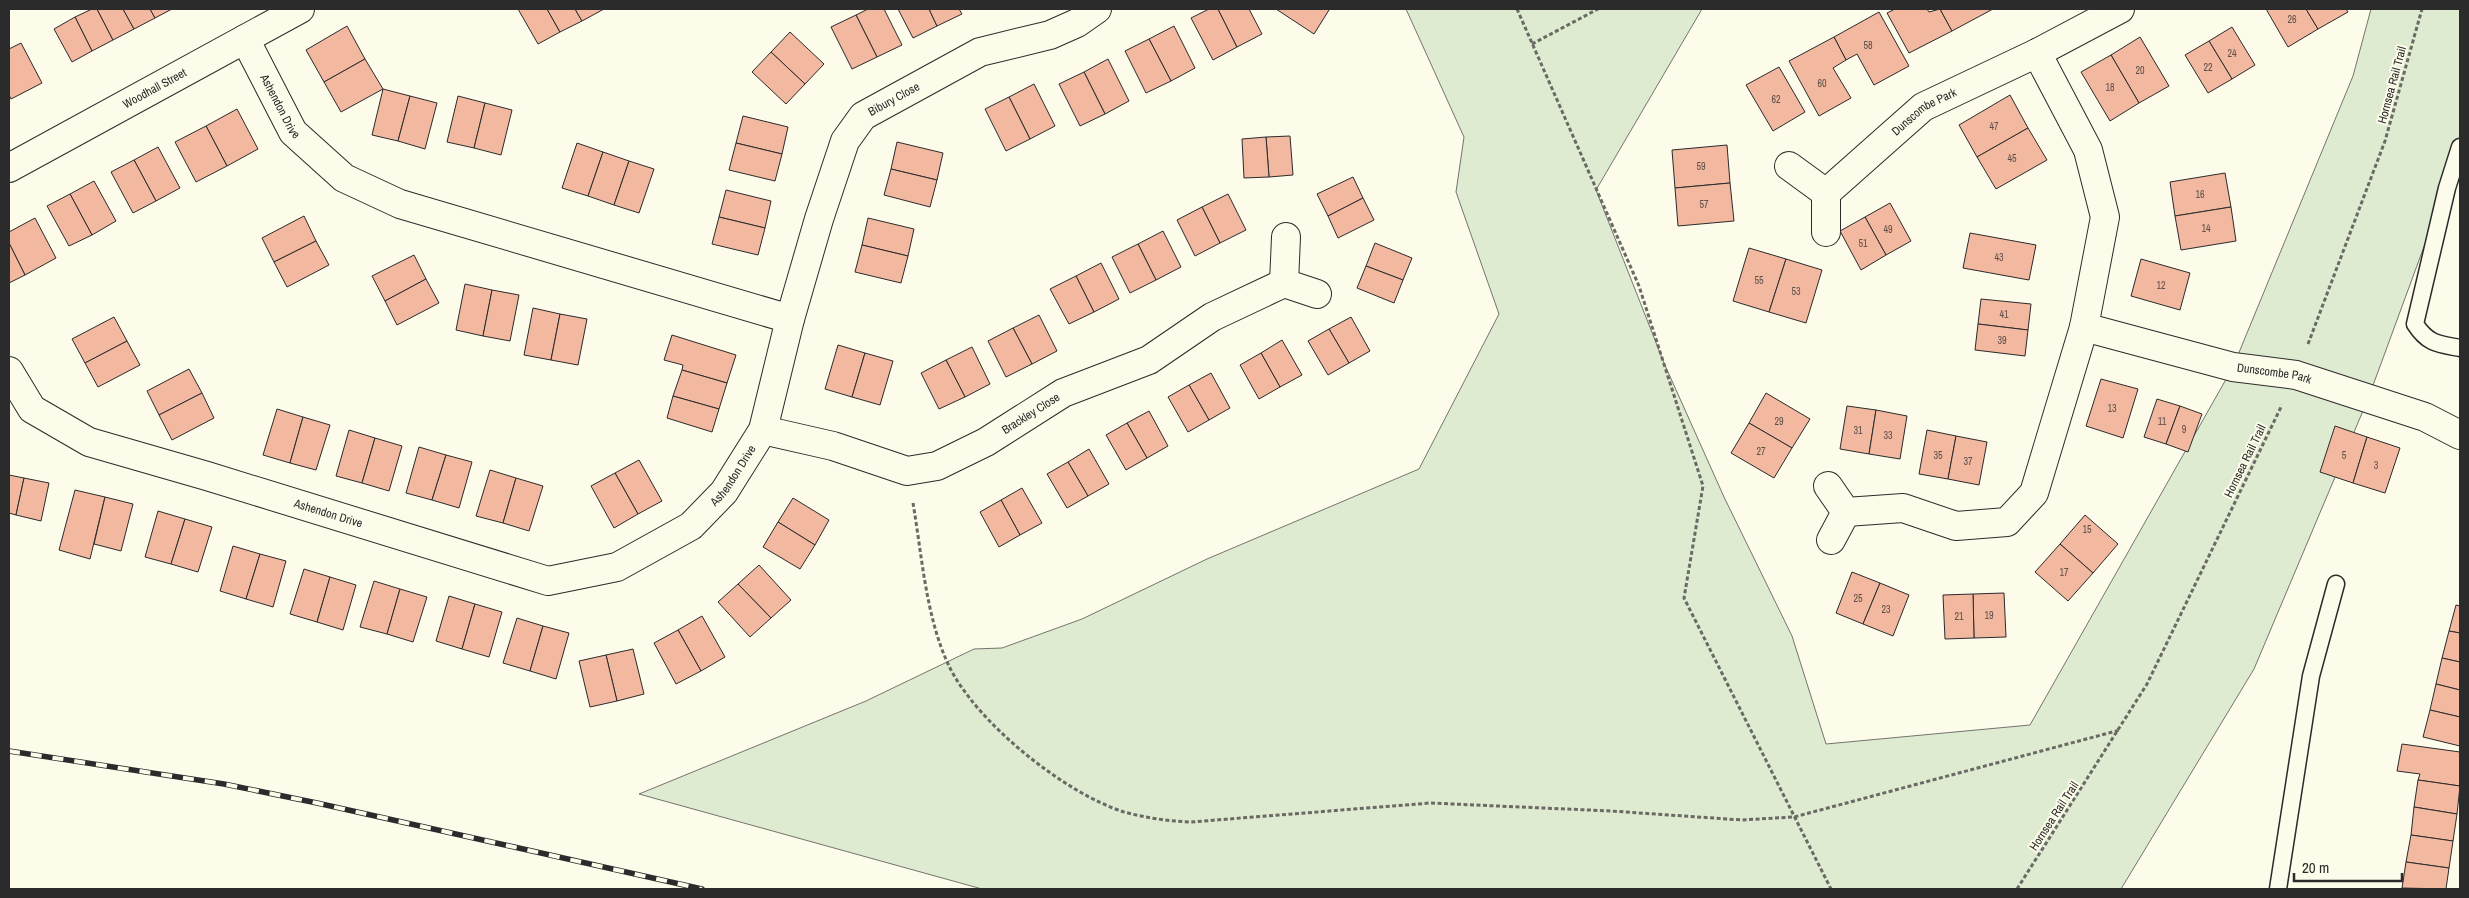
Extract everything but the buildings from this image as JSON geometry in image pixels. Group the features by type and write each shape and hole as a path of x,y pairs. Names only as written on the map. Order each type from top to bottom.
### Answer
{"street":[{"name":"Woodhall Street","path":"9,168 300,9"},
{"name":"Bibury Close","path":"790,319 819,219 845,141 863,116 980,52 1050,35 1077,23 1096,9"},
{"name":"Dunscombe Park","path":"1826,192 1923,107 2037,54 2120,9"},
{"name":"Ashendon Drive","path":"9,371 32,409 88,442 207,476 548,581 617,567 691,526 724,492 763,430 790,319 400,204 344,178 293,132 245,39"},
{"path":"1846,512 1903,508 1956,526 2007,522 2034,493 2084,327 2105,217 2088,150 2037,54"},
{"path":"1789,166 1826,192 1826,232"},
{"path":"1286,237 1284,283 1317,294"},
{"name":"Brackley Close","path":"763,430 833,446 907,471 937,466 986,442 1063,393 1149,360 1212,318 1284,283"},
{"name":"Dunscombe Park","path":"2084,327 2234,367 2296,376 2425,417 2460,434"},
{"path":"1828,486 1846,512"},
{"path":"1831,540 1846,512"}],"lane":[{"path":"2460,146 2447,188 2415,324 2422,335 2436,344 2460,348"},
{"path":"2278,889 2311,676 2336,584"}],"path":[{"path":"1516,9 1639,286 1703,486 1684,598 1830,889"},
{"path":"1532,44 1598,9"},
{"name":"Hornsea Rail Trail","path":"2018,889 2120,730 2152,675 2296,376 2385,142 2422,9"},
{"path":"907,471 934,623 949,667 986,716 1020,751 1056,779 1122,811 1158,820 1191,822 1430,803 1611,811 1742,820 1794,817 2120,730"}],"green space":[{"path":"1406,9 1702,9 1596,190 1664,363 1724,497 1792,636 1826,744 2030,725 2233,367 2353,76 2371,9 2460,9 2460,141 2458,154 2368,399 2254,669 2121,889 982,889 639,794 866,701 974,649 1002,648 1082,619 1207,559 1419,469 1499,314 1456,192 1464,137"}],"railway":[{"path":"9,751 224,784 702,889"}]}
